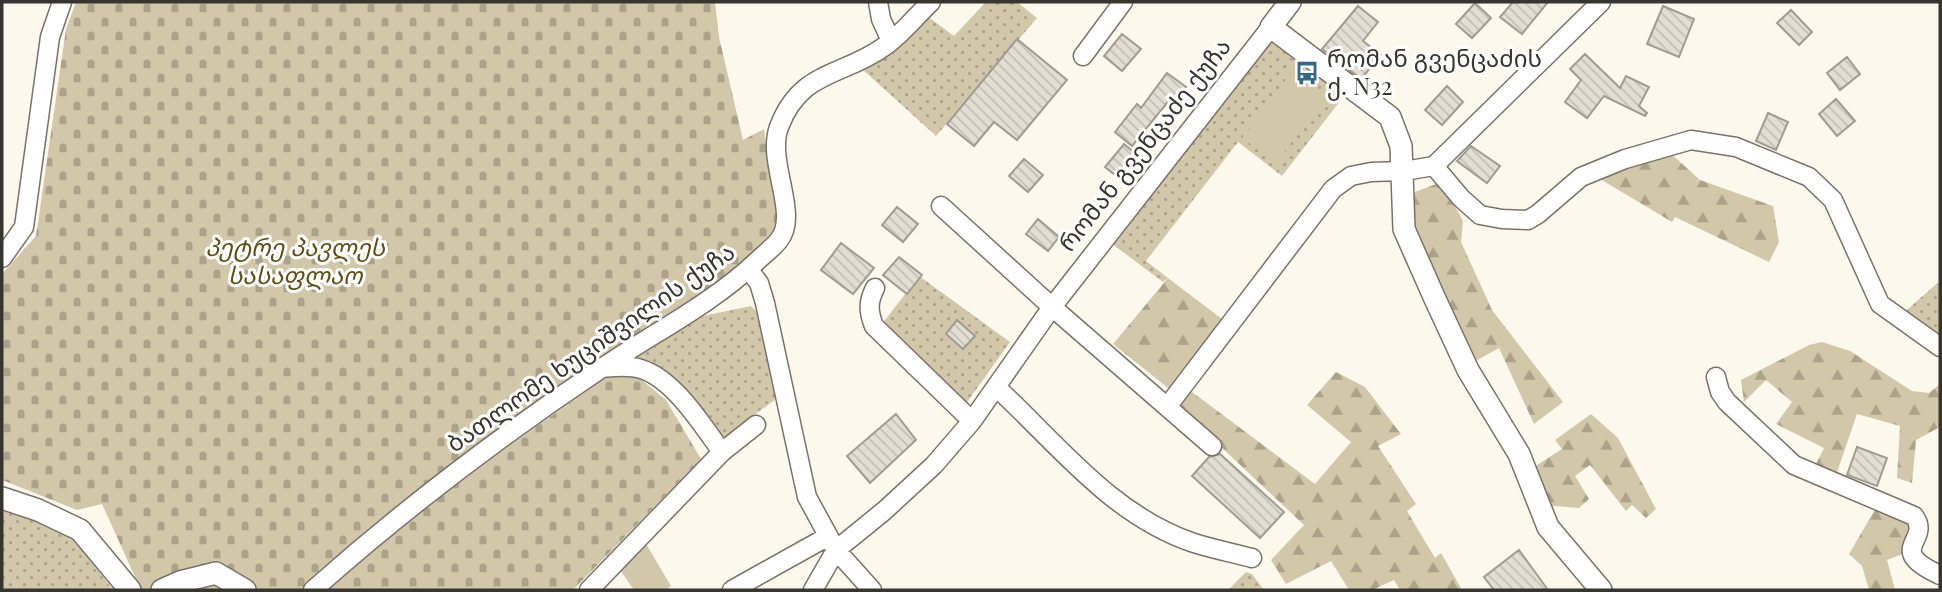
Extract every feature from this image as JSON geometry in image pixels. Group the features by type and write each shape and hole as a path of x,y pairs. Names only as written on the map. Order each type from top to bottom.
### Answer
{"street":[{"path":"2,258 24,227 50,37 62,2"},
{"path":"878,2 881,19 891,41"},
{"name":"ბათლომე ხუციშვილის ქუჩა","path":"313,590 394,519 600,369 713,298 781,238 786,206 774,148 778,128 788,108 801,90 829,72 858,62 891,41 931,2"},
{"path":"1083,56 1123,2"},
{"path":"1290,2 1271,27 1390,117 1402,146 1404,229 1435,299 1468,370 1519,454 1548,527 1601,590"},
{"path":"1167,407 1333,189 1352,176 1434,166 1601,2"},
{"name":"რომან გვენცაძე ქუჩა","path":"831,543 884,511 934,465 972,421 1052,307 1271,27"},
{"path":"1434,166 1461,198 1480,215 1528,220 1581,177 1625,159 1691,140 1737,147 1809,177 1822,187 1833,200 1880,304 1940,347"},
{"path":"941,206 1212,446"},
{"path":"748,269 759,284 765,303 807,497 831,543 872,590"},
{"path":"875,288 869,300 869,314 874,326 972,421"},
{"path":"600,369 618,366 641,369 662,380 683,401 722,452"},
{"path":"1716,377 1720,392 1727,402 1794,465 1914,516 1918,522 1918,530 1911,552 1913,558 1920,566 1940,575"},
{"path":"996,387 1038,425 1086,476 1117,501 1150,523 1193,543 1252,558"},
{"path":"589,590 722,452 756,425"},
{"path":"2,498 38,510 80,530 130,590"},
{"path":"732,590 831,543"},
{"path":"813,590 831,543"},
{"path":"162,590 180,582 216,573 245,590"}],"green space":[{"name":"პეტრე პავლეს სასაფლაო","path":"76,2 715,2 719,37 743,140 764,129 771,181 780,215 778,227 771,238 743,264 303,590 141,590 102,504 77,510 2,480 2,274 36,236 66,29"},
{"path":"986,2 1017,2 1037,18 936,136 861,68 898,47 927,16 954,36"},
{"path":"1266,44 1286,46 1347,92 1282,176 1238,142 1146,261 1168,278 1163,282 1111,243"},
{"path":"1293,70 1327,95 1276,163 1242,138"},
{"path":"1668,151 1700,180 1773,206 1779,242 1769,262 1675,217 1672,222 1595,176"},
{"path":"1436,184 1450,197 1463,221 1461,242 1492,310 1563,402 1534,424 1499,348 1472,363 1410,221 1410,204 1415,192"},
{"path":"919,276 1010,342 965,405 882,324"},
{"path":"1168,278 1226,322 1173,392 1113,344"},
{"path":"1940,281 1940,341 1901,315"},
{"path":"751,306 759,314 780,396 723,438 681,386 656,365 634,358 693,318"},
{"path":"1822,342 1850,351 1912,391 1929,393 1940,384 1940,427 1916,440 1912,483 1897,478 1900,426 1857,414 1835,478 1815,466 1824,448 1776,424 1792,402 1766,380 1744,402 1741,380 1809,345"},
{"path":"632,372 666,400 701,459 573,590 322,590 474,470 607,377"},
{"path":"1336,372 1365,387 1401,434 1378,446 1416,504 1407,511 1435,558 1441,553 1462,590 1400,590 1394,580 1372,590 1349,590 1331,561 1286,584 1271,560 1304,525 1220,446 1221,440 1178,403 1188,389 1315,484 1351,442 1307,405"},
{"path":"1591,414 1618,438 1656,509 1646,518 1632,505 1626,511 1590,465 1575,476 1589,499 1579,508 1543,505 1531,469 1562,449 1555,440"},
{"path":"1877,506 1912,520 1905,553 1887,560 1895,590 1869,590 1862,566 1849,554"},
{"path":"2,509 27,516 75,540 113,590 2,590"},
{"path":"645,542 671,586 666,590 634,590 620,570"},
{"path":"1246,572 1252,574 1264,590 1228,590"}],"building":[{"path":"1513,2 1548,2 1522,34 1500,17"},
{"path":"1475,3 1491,18 1472,38 1456,24"},
{"path":"1358,6 1378,22 1363,41 1381,55 1361,79 1322,49"},
{"path":"1663,6 1694,19 1679,57 1647,44"},
{"path":"1791,10 1812,32 1799,45 1777,23"},
{"path":"1122,34 1141,49 1122,71 1104,56"},
{"path":"1017,39 1067,80 1017,140 994,122 974,146 947,124"},
{"path":"1585,54 1620,88 1626,76 1649,87 1639,106 1647,113 1645,116 1604,96 1587,118 1565,102 1581,80 1570,69"},
{"path":"1847,57 1860,74 1840,90 1827,73"},
{"path":"1167,73 1186,87 1171,106 1167,103 1132,146 1115,132 1137,104 1141,108"},
{"path":"1447,86 1463,102 1442,125 1425,110"},
{"path":"1836,99 1855,121 1837,136 1819,114"},
{"path":"1768,113 1788,122 1776,150 1756,141"},
{"path":"1124,144 1137,155 1119,178 1105,167"},
{"path":"1471,146 1500,166 1487,183 1457,161"},
{"path":"1024,159 1043,175 1028,192 1009,176"},
{"path":"897,207 918,224 903,242 882,225"},
{"path":"1038,219 1059,237 1048,251 1026,234"},
{"path":"841,243 874,268 853,294 821,270"},
{"path":"899,257 922,275 907,294 883,275"},
{"path":"957,320 975,336 963,349 946,334"},
{"path":"896,414 916,440 870,483 847,456"},
{"path":"1857,447 1887,458 1877,486 1847,475"},
{"path":"1220,454 1284,512 1260,538 1192,476 1209,457"},
{"path":"1519,550 1548,590 1494,590 1484,577"}],"place":[{"name":"რომან გვენცაძის ქ. N32","path":"1307,73"}]}
